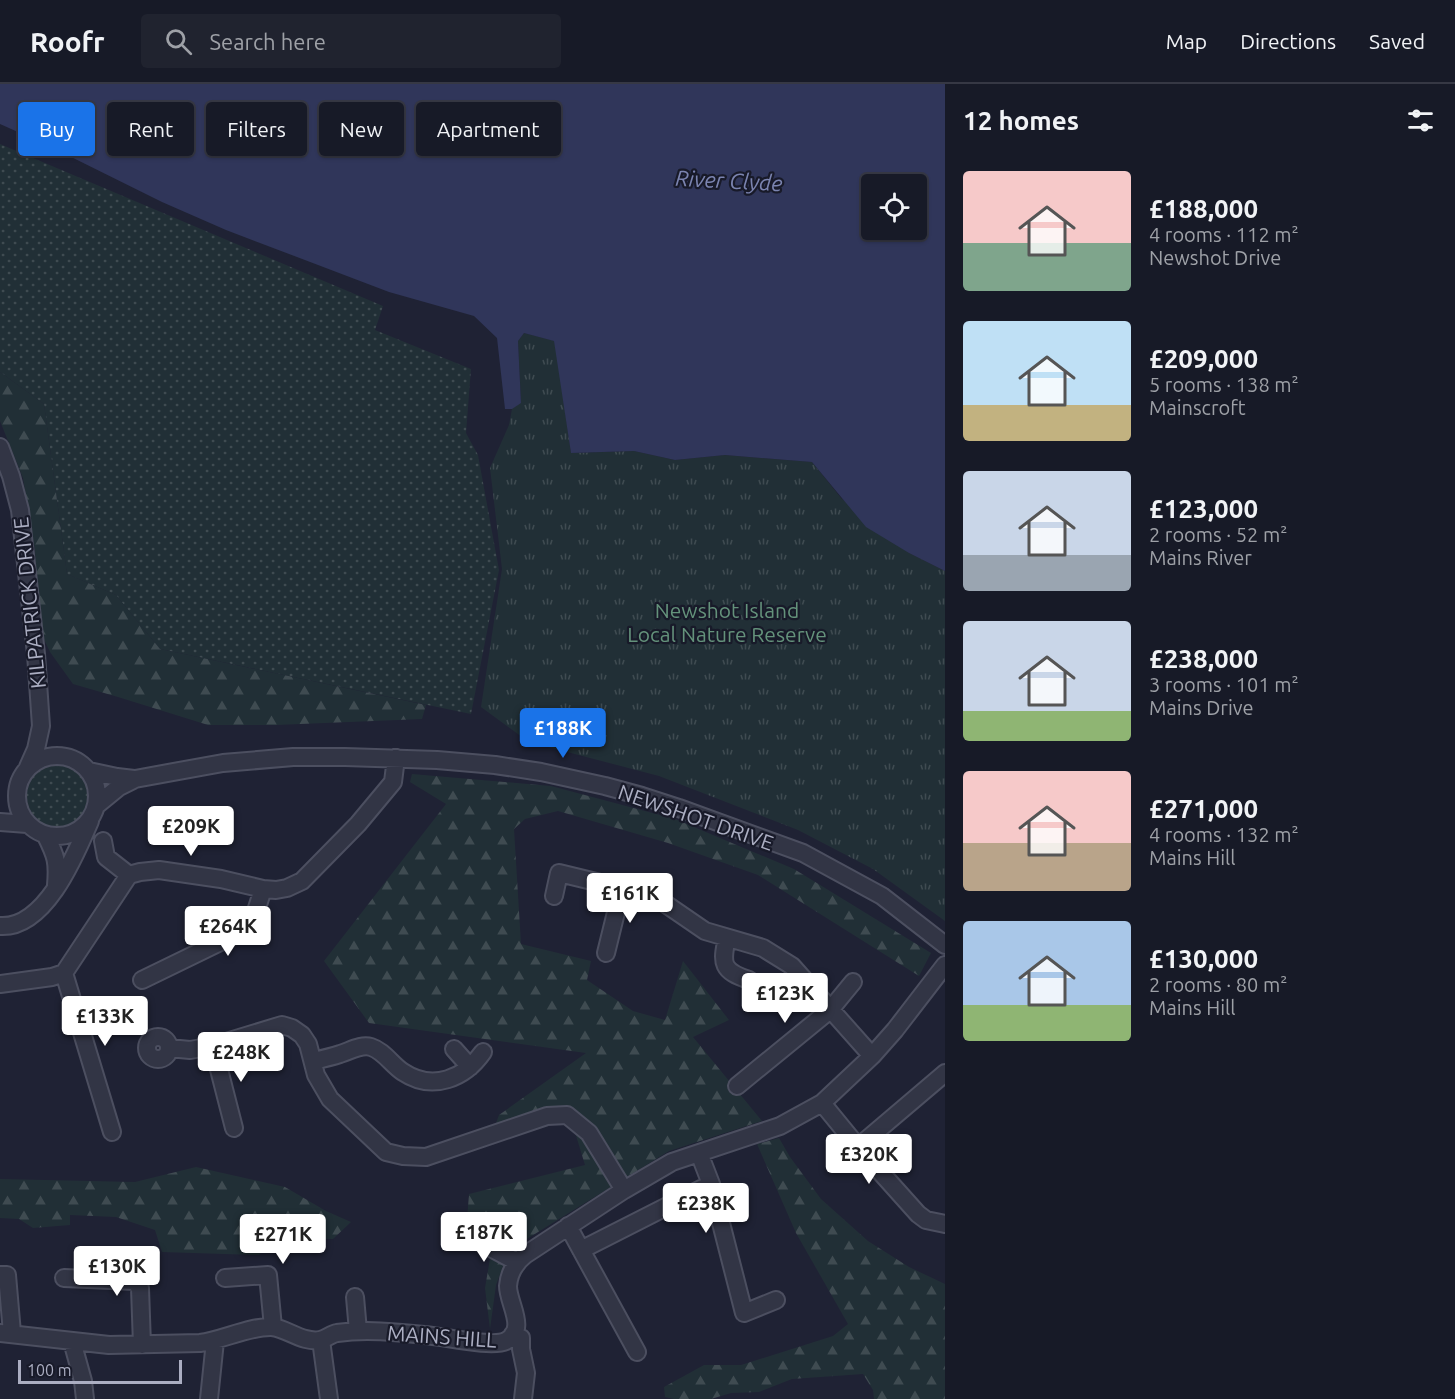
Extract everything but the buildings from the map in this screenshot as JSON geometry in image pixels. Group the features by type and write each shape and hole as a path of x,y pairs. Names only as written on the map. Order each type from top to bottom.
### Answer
{"street":[{"name":"KILPATRICK DRIVE","path":"0,447 20,510 33,620 41,726 36,749 28,767"},
{"path":"0,926 8,927 28,918 42,907 67,872 94,812 98,797 93,777 89,771 55,746 41,726"},
{"name":"NEWSHOT DRIVE","path":"89,771 135,779 223,764 322,756 483,763 541,772 605,786 679,808 803,854 882,896 945,945"},
{"path":"67,757 46,758 28,767 16,788 19,812 27,824 45,836 53,837 75,832 84,826 94,812"},
{"path":"0,984 52,977 64,973 129,875 159,870 276,890 303,881 358,824 393,782 396,759"},
{"name":"NEWSHOT DRIVE","path":"94,812 119,787 135,779"},
{"path":"0,798 16,788"},
{"path":"0,822 27,824"},
{"path":"45,836 57,862 56,886"},
{"path":"103,841 106,857 129,875"},
{"path":"554,896 559,873 654,896 705,931 763,948 792,966 872,1056"},
{"path":"606,952 621,888"},
{"path":"142,980 251,927 263,889"},
{"path":"727,938 723,955 726,968 749,980"},
{"path":"523,1399 526,1373 521,1338 515,1329 508,1286 511,1272 517,1262 568,1226 672,1162 780,1126 822,1102 872,1056 945,965"},
{"path":"64,973 112,1132"},
{"path":"737,1086 830,1010 853,982"},
{"path":"169,1048 190,1050 213,1046 282,1025 292,1028 302,1035 308,1044 316,1075 330,1099 386,1152 403,1156 426,1157 547,1116 567,1114 589,1133 624,1190"},
{"path":"213,1046 234,1128"},
{"path":"313,1061 369,1046 380,1051 404,1072 433,1082 454,1078 475,1063 483,1052"},
{"path":"454,1049 470,1067"},
{"path":"858,1147 945,1073"},
{"path":"822,1102 858,1147 918,1214 926,1221 945,1224"},
{"path":"212,1109 228,1105"},
{"path":"699,1153 711,1184 744,1313 776,1300"},
{"path":"581,1250 711,1184"},
{"path":"568,1226 637,1352"},
{"path":"466,1235 517,1262"},
{"name":"MAINS HILL","path":"0,1275 7,1275 6,1333 109,1345 200,1343 215,1341 257,1328 273,1327 304,1338 321,1340 334,1333 358,1331 431,1335 498,1343 507,1340 515,1329"},
{"path":"225,1278 268,1275 273,1327"},
{"path":"64,1278 135,1281 140,1288 142,1345"},
{"name":"MAINS HILL","path":"355,1297 358,1331"},
{"path":"321,1340 329,1399"},
{"path":"72,1341 83,1381 85,1399"},
{"path":"209,1399 215,1341"}],"green space":[{"path":"0,144 18,152 18,156 28,156 383,306 375,330 471,369 466,433 478,455 499,570 471,714 160,649 116,595 67,574 44,404 0,372"},
{"name":"Newshot Island Local Nature Reserve","path":"524,333 555,341 571,453 634,451 675,460 725,455 812,462 841,498 909,553 945,571 945,921 873,869 798,830 659,776 529,742 481,707 502,569 490,468 509,425 512,409 521,402 518,341"},
{"path":"0,372 44,404 67,574 116,595 160,649 426,705 422,719 276,725 208,725 73,684 50,652 40,631 35,551 23,478 0,421"},
{"path":"51,764 63,764 80,773 87,784 89,796 87,808 80,819 63,828 51,828 39,823 30,814 25,802 25,790 30,778 39,769"},
{"path":"412,774 551,786 675,819 794,869 931,953 919,976 758,875 668,843 558,811 525,819 514,829 521,944 591,961 587,980 633,1011 665,1020 683,961 729,1020 693,1037 762,1121 669,1151 509,1250 496,1285 490,1329 485,1288 493,1241 467,1220 469,1194 585,1165 567,1106 495,1126 499,1115 586,1053 369,1023 324,961 446,804 410,782"},
{"path":"779,1138 821,1199 868,1241 909,1267 945,1284 945,1399 874,1399 873,1390 863,1374 792,1379 759,1392 731,1393 711,1399 665,1397 664,1387 704,1365 741,1365 833,1336 848,1324 796,1233 757,1144"},
{"path":"196,1167 285,1187 326,1211 351,1222 333,1239 272,1238 259,1255 162,1252 155,1230 116,1217 70,1215 70,1225 33,1228 19,1219 0,1218 0,1179 135,1182"}],"water":[{"name":"River Clyde","path":"0,84 945,84 945,571 866,527 812,462 725,455 675,460 634,451 571,453 554,341 524,333 518,341 521,403 512,409 505,409 497,338 474,316 389,292 226,230 162,202 69,156 95,156 95,102 18,102 18,132 0,124"}]}
